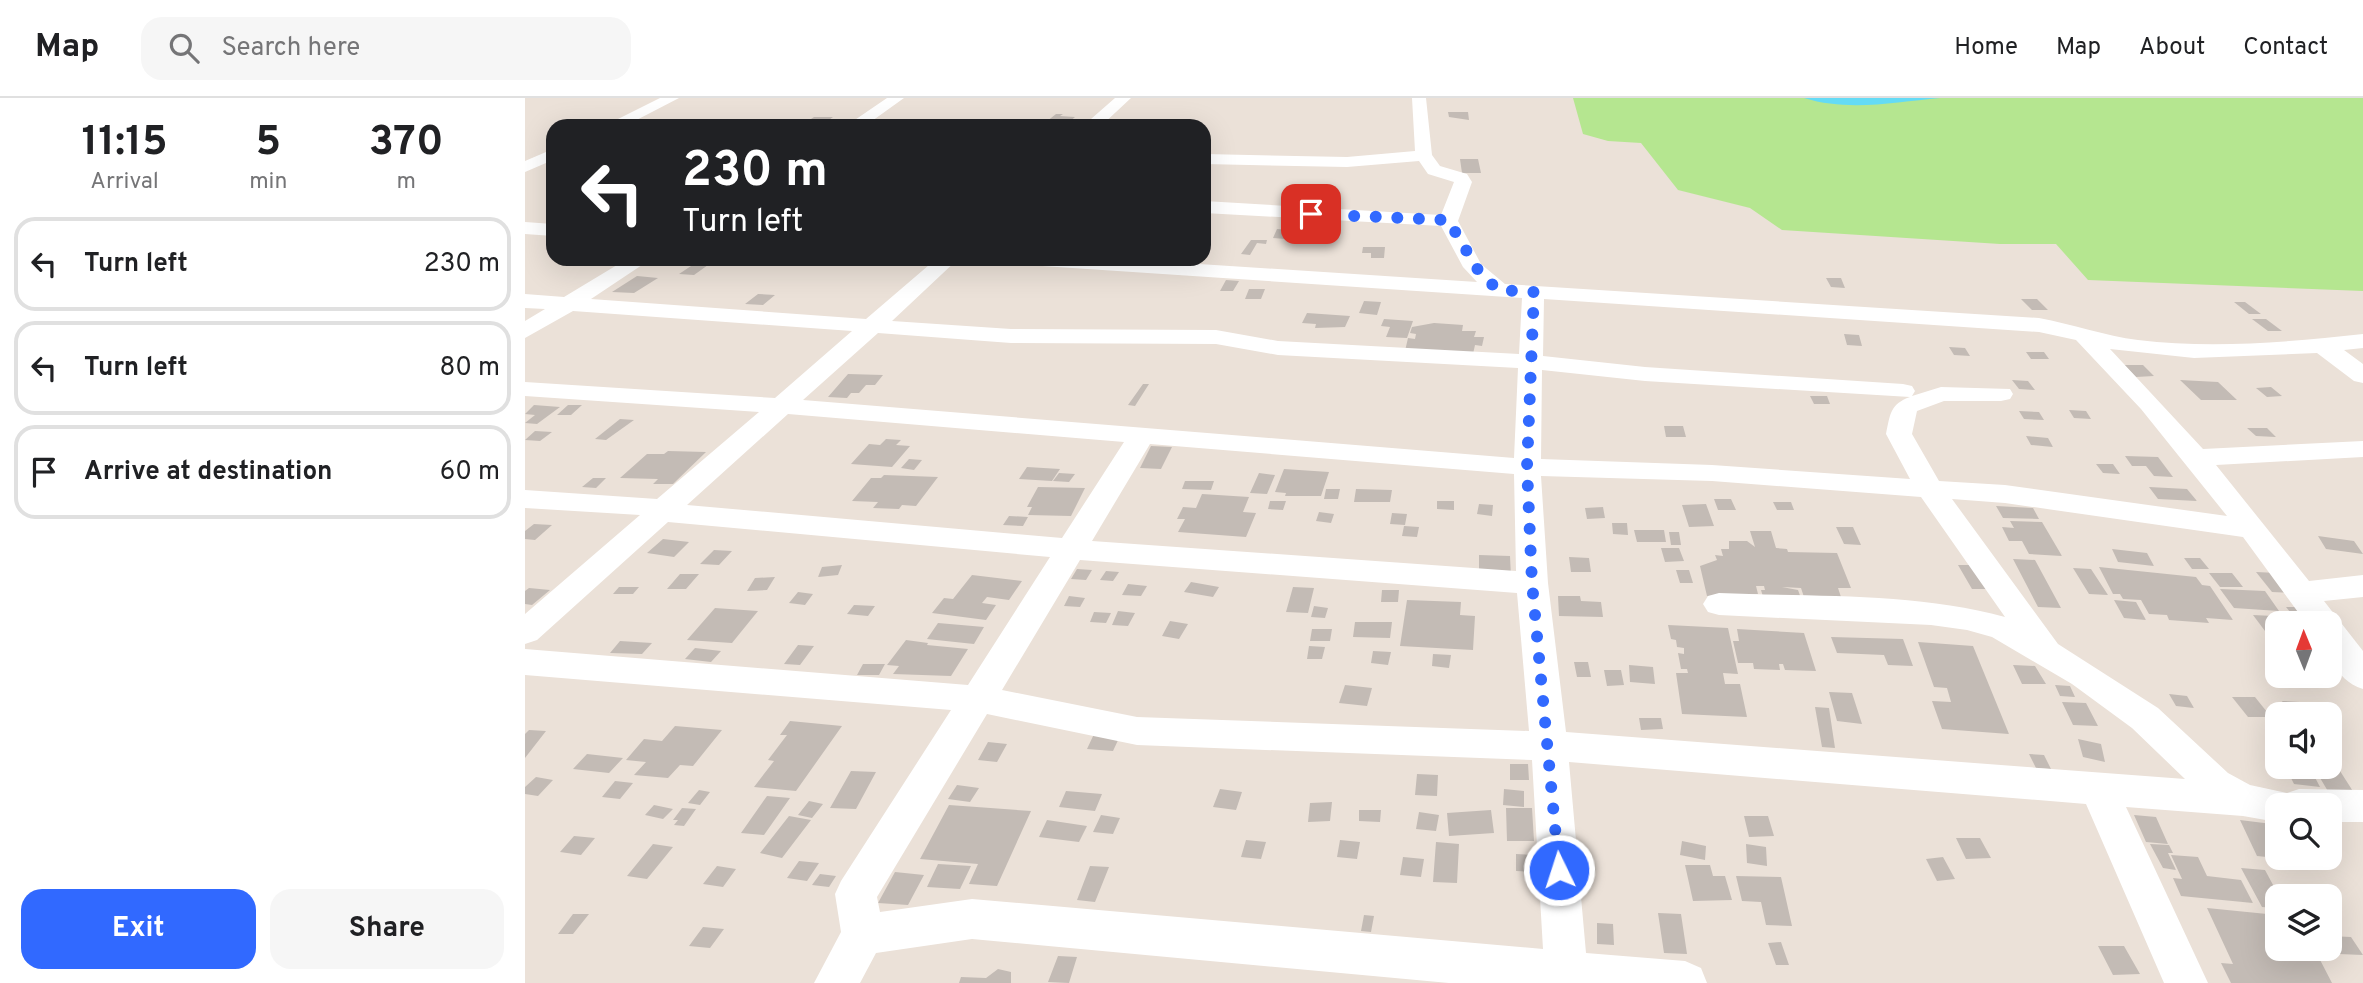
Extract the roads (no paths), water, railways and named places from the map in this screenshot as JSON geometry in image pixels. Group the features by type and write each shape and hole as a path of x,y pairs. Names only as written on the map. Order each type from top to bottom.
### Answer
{"street":[{"path":"628,119 672,98"},
{"path":"865,119 897,98"},
{"path":"1099,119 1124,98"},
{"path":"1419,98 1424,155 1434,170 1461,178 1463,182 1448,220 1473,267 1499,290"},
{"path":"525,152 546,152"},
{"path":"1211,159 1347,162 1424,155"},
{"path":"525,167 546,156"},
{"path":"525,167 546,168"},
{"path":"1211,207 1448,220"},
{"path":"525,228 546,230"},
{"path":"1412,285 1450,271 1467,256"},
{"path":"525,331 630,266"},
{"path":"525,632 940,266"},
{"path":"1131,266 2025,324 2082,334 2116,344 2168,350 2322,345 2363,341"},
{"path":"1534,292 1527,467 1532,583 1549,746 1567,977"},
{"path":"525,301 1011,336 1216,337 1278,348 1531,362 1645,374 1903,391"},
{"path":"2082,334 2121,373 2194,458 2253,529 2314,611"},
{"path":"2322,345 2363,376"},
{"path":"525,389 782,406 1527,467 1712,473 1930,489 2078,503 2253,529"},
{"path":"2001,394 1941,394 1905,407 1899,434 1930,489 2050,655"},
{"path":"525,663 655,509 724,469 782,406"},
{"path":"836,983 863,935 856,894 1142,435"},
{"path":"2194,458 2363,449"},
{"path":"525,499 655,509 1071,550 1532,583"},
{"path":"2301,593 2363,586"},
{"path":"1719,604 1931,614 1967,618 2003,628 2084,674 2145,718 2215,784 2260,803"},
{"path":"2342,648 2363,676"},
{"path":"525,663 978,699 1137,731 1549,746 2260,803"},
{"path":"2099,789 2186,983"},
{"path":"2342,806 2363,806"},
{"path":"863,935 972,919 1567,977 1685,983"}],"water":[{"path":"1804,98 1940,98 1855,105"}]}
